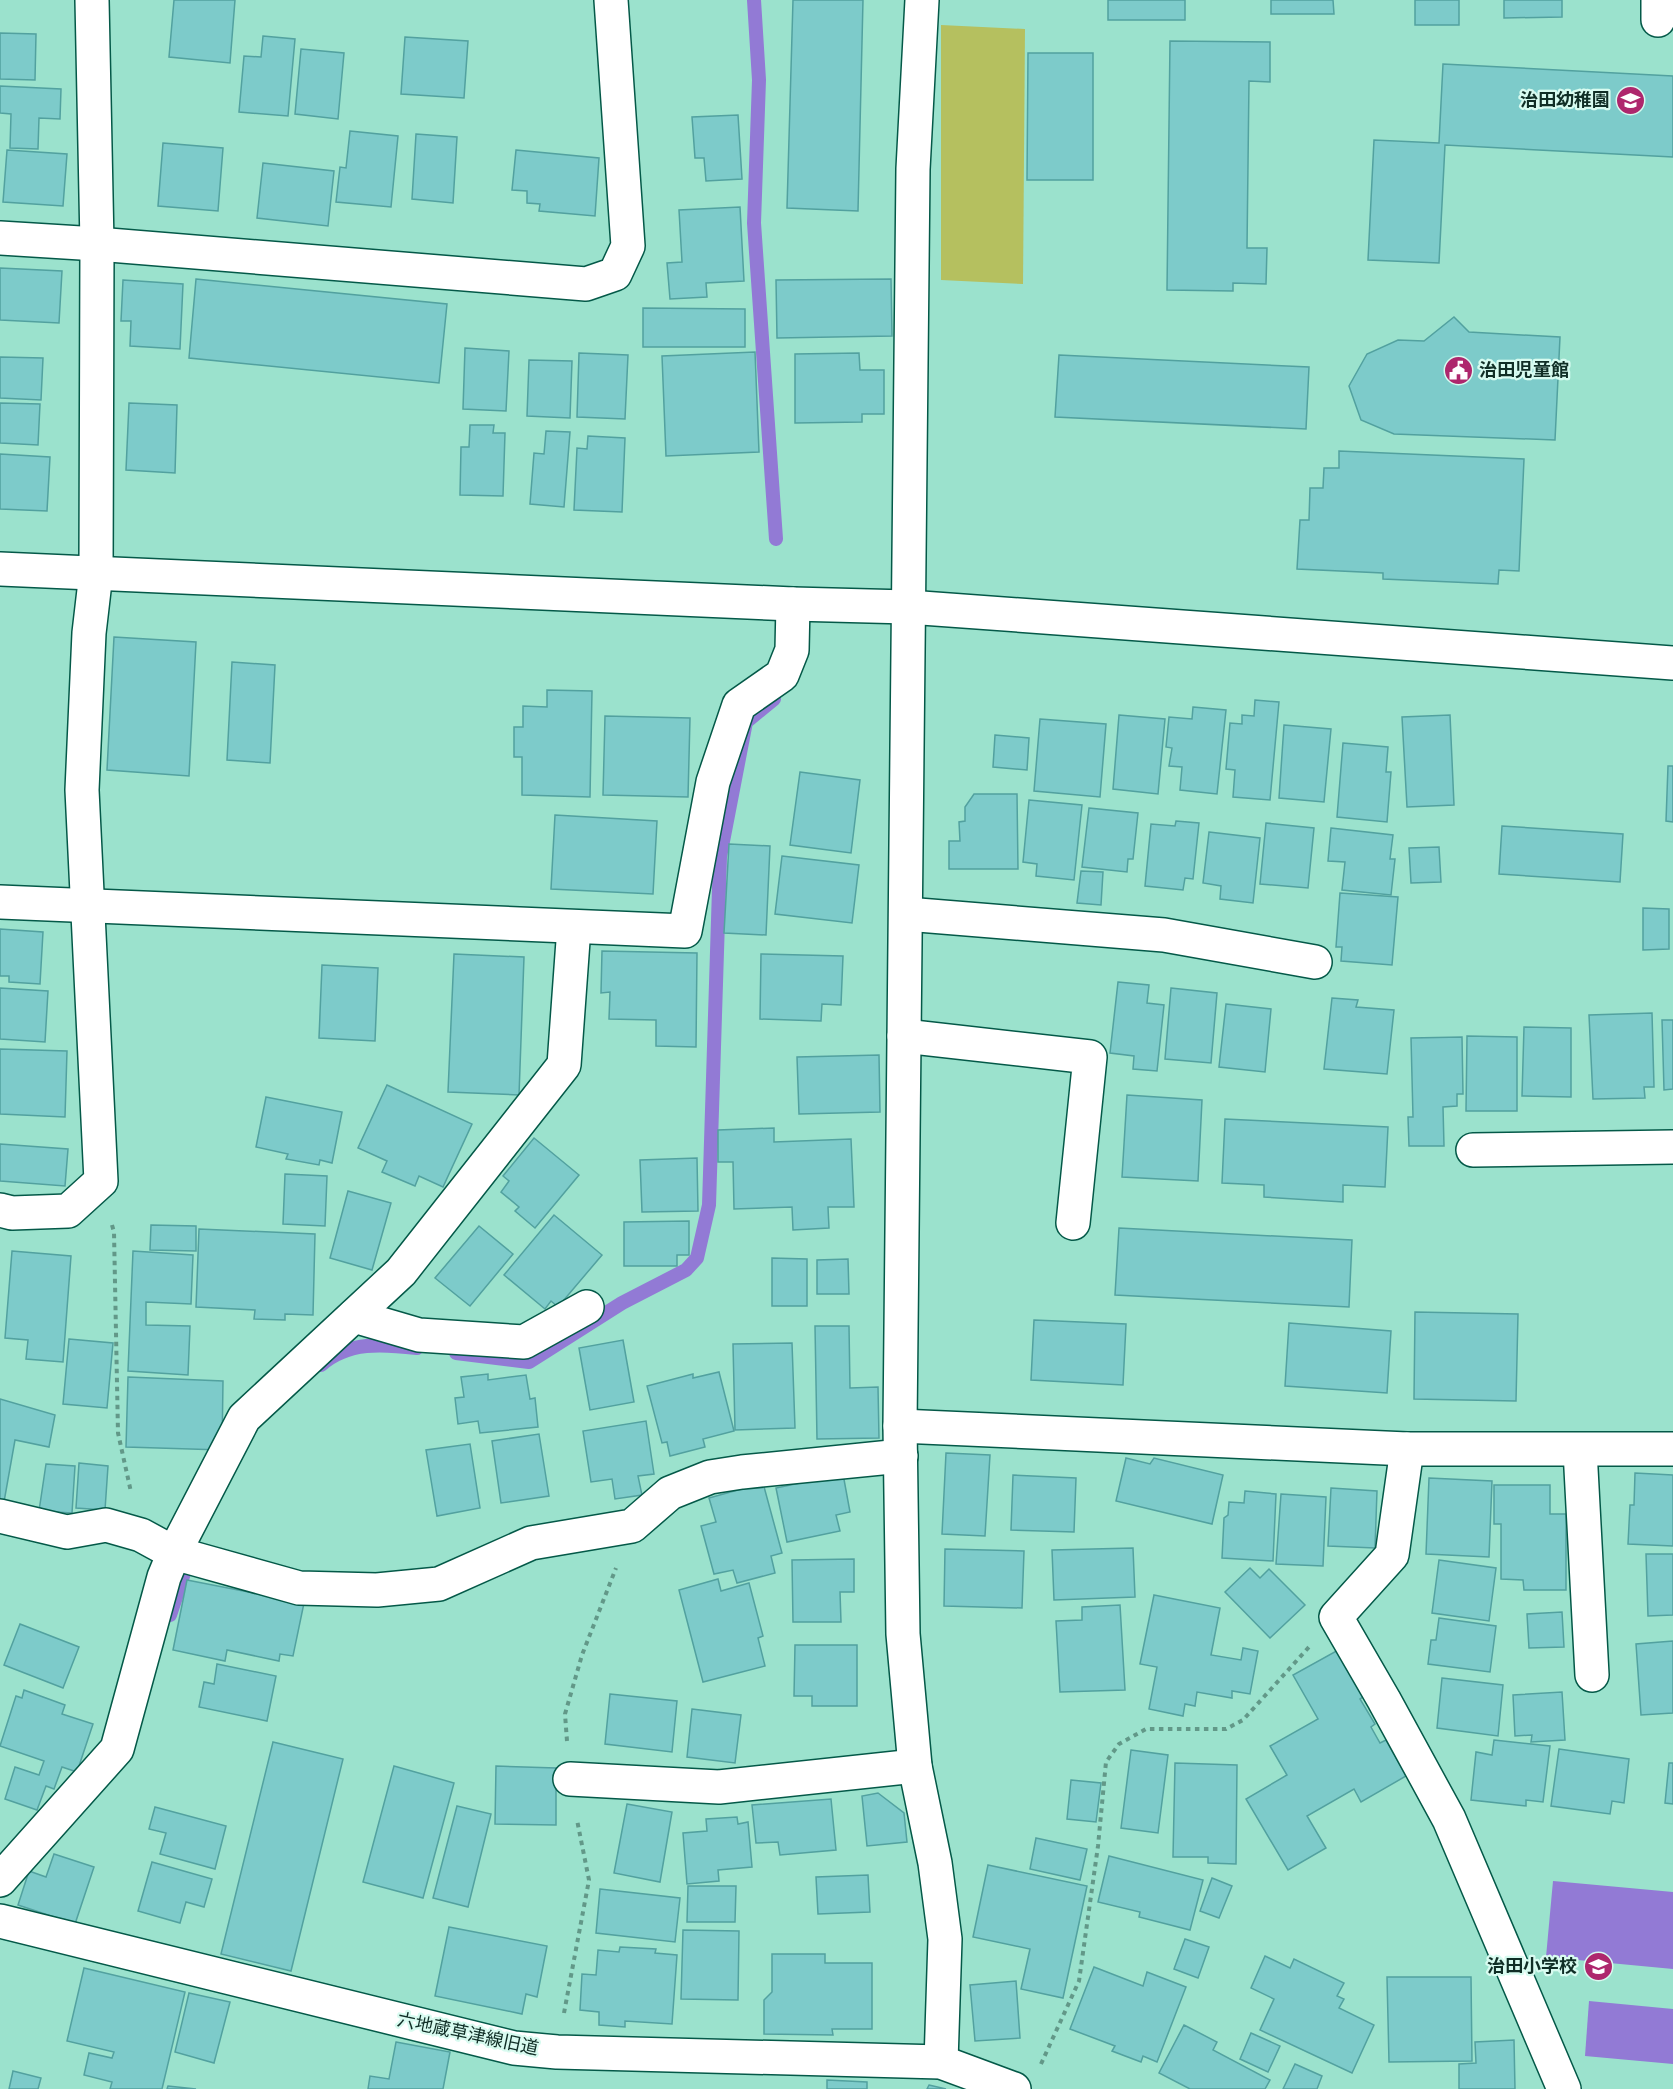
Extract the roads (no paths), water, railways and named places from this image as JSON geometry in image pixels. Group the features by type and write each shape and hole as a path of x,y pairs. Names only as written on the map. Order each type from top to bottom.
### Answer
{"street":[{"path":"0,1210 12,1213 68,1210 101,1181 82,790 89,633 96,573 97,244 93,0"},
{"path":"922,0 913,169 900,1441 903,1634 915,1766 935,1863 945,1939 941,2062"},
{"path":"0,238 586,284 615,274 628,246 604,1"},
{"path":"0,569 793,604 908,607 1673,663"},
{"path":"0,902 685,931 713,782 738,705 782,675 792,650 793,604"},
{"path":"906,914 1164,935 1316,962"},
{"path":"0,1880 117,1749 164,1577 174,1553 244,1418 401,1272 564,1065 574,927"},
{"path":"904,1036 1090,1057 1073,1223"},
{"path":"1473,1150 1673,1147"},
{"path":"354,1316 419,1335 524,1342 587,1307"},
{"path":"0,1516 67,1532 106,1526 141,1535 174,1553 299,1588 377,1590 439,1584 531,1543 632,1526 670,1493 710,1477 754,1471 900,1441 1407,1449 1673,1449"},
{"path":"1407,1449 1392,1555 1336,1617 1449,1819 1564,2089"},
{"path":"1580,1450 1592,1676"},
{"path":"570,1779 719,1787 915,1766"},
{"name":"六地蔵草津線旧道","path":"0,1921 514,2048 556,2052 941,2062 1014,2089"}],"waterway":[{"path":"754,0 759,80 754,223 776,539"},
{"path":"456,1353 529,1362 622,1303 686,1270 697,1258 709,1205 720,857 746,722 774,699"},
{"path":"321,1365 331,1357 354,1348 379,1345 417,1348"},
{"path":"170,1615 184,1573"}],"place":[{"name":"治田幼稚園","path":"1631,100"},
{"name":"治田児童館","path":"1458,370"},
{"name":"治田小学校","path":"1598,1966"}]}
